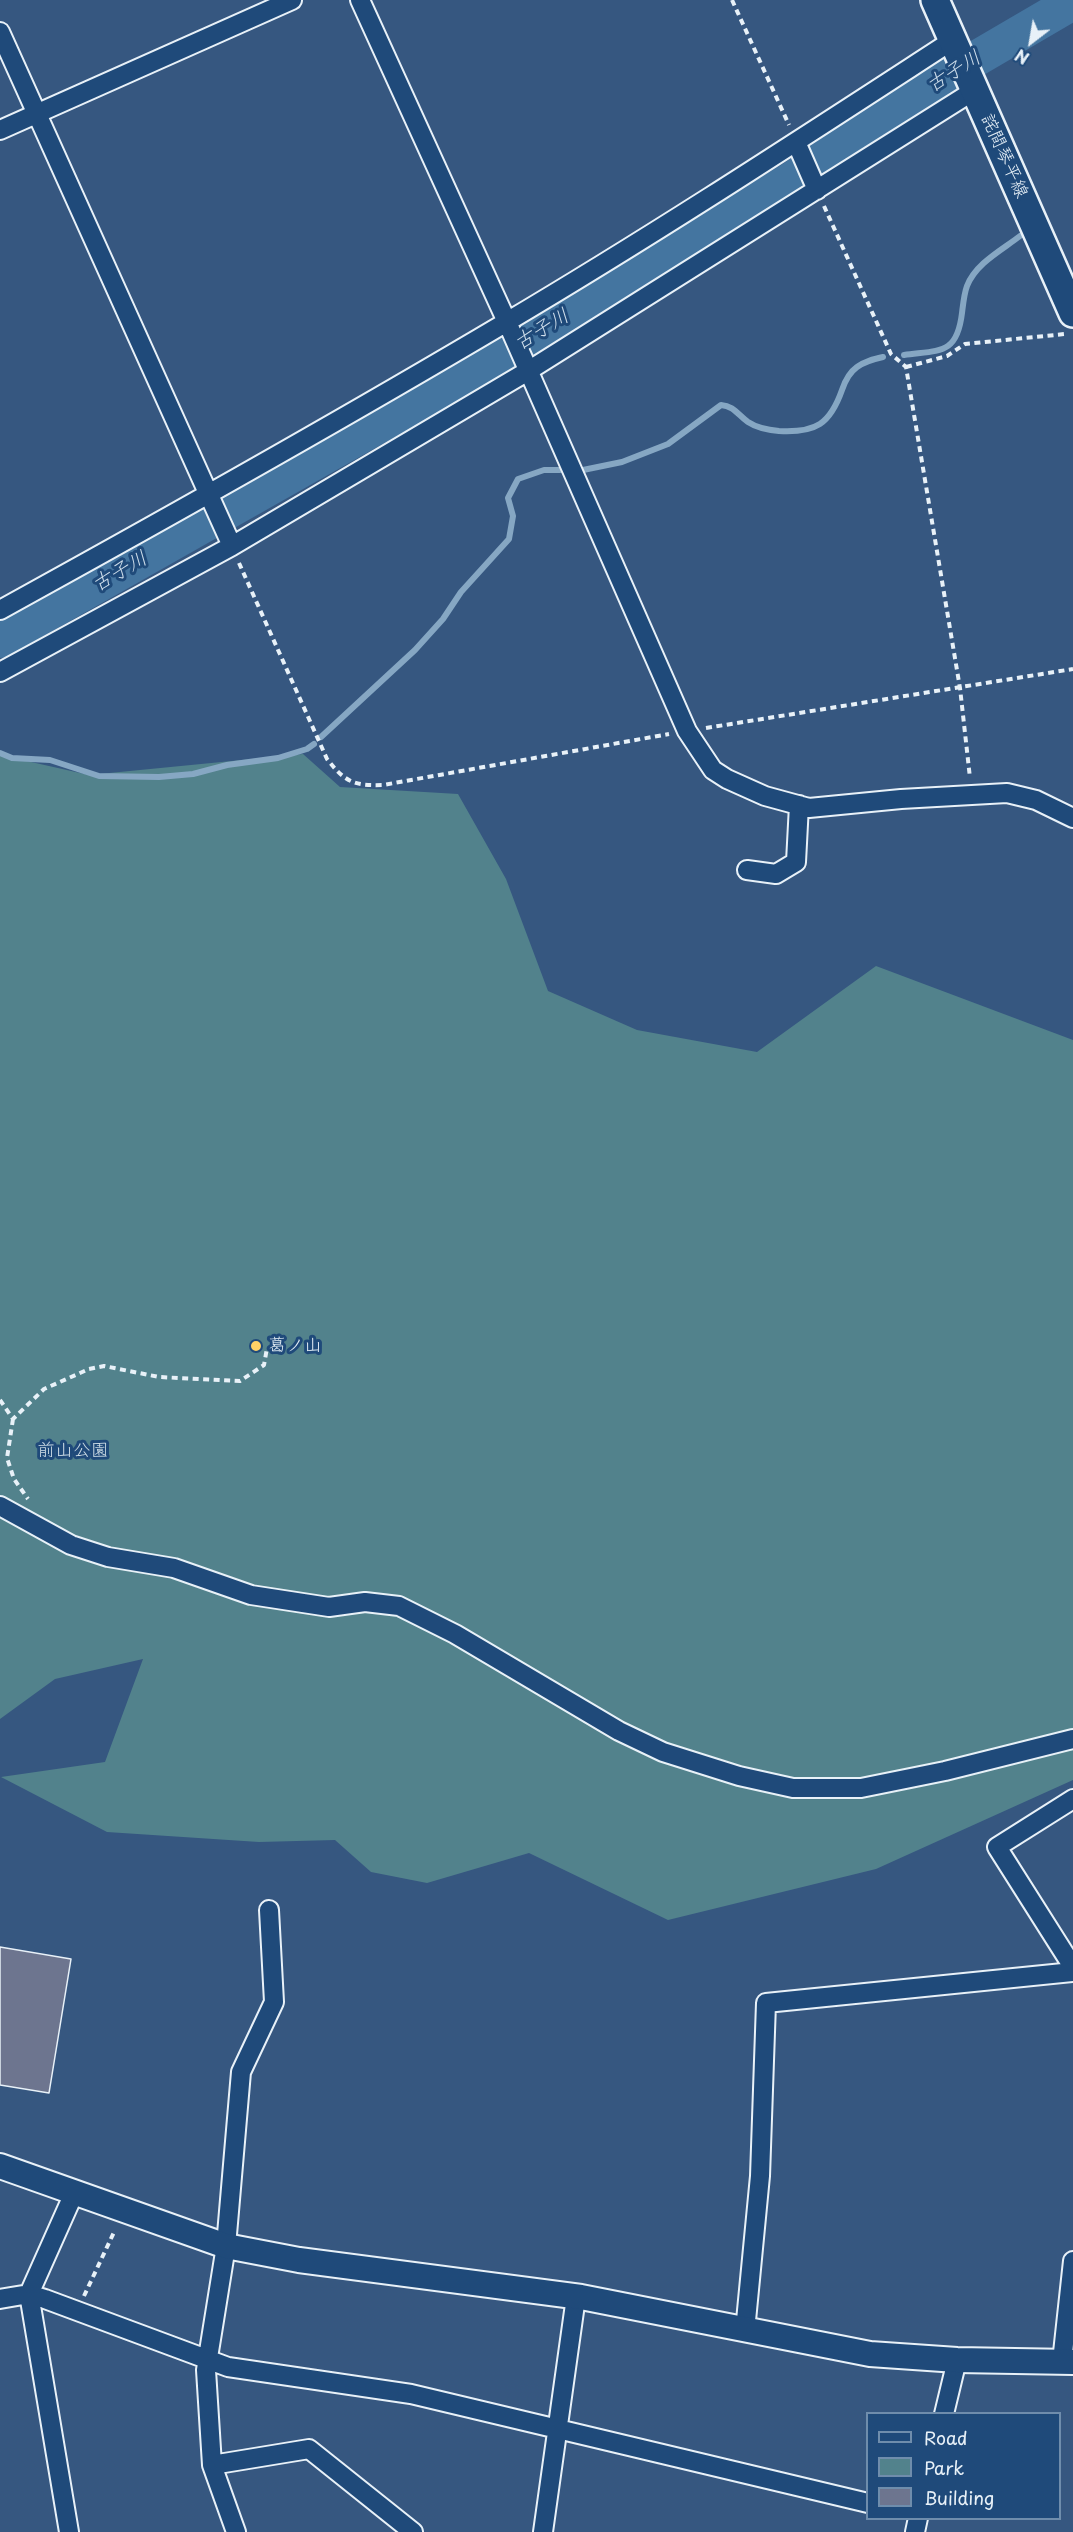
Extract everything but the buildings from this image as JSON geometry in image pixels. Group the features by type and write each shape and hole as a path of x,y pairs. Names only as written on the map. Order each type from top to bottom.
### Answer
{"main road":[{"name":"詫間琴平線","path":"935,0 1073,313"}],"street":[{"path":"0,130 292,0"},
{"path":"360,0 507,322 687,730 713,770 765,796 809,808 1006,793 1036,800 1073,818"},
{"path":"0,32 207,496 232,546"},
{"path":"0,610 207,496 507,322 796,142 953,40"},
{"path":"0,672 232,546 817,190 975,90"},
{"path":"796,142 817,190"},
{"path":"747,870 776,874 796,862 799,805"},
{"path":"0,1506 71,1545 108,1557 174,1568 251,1595 329,1607 365,1602 399,1606 455,1634 619,1731 663,1752 739,1776 793,1788 861,1788 945,1771 1073,1739"},
{"path":"745,2331 760,2176 766,2003 1073,1970 997,1847 1073,1799"},
{"path":"236,2532 212,2465 206,2370 226,2246 242,2072 274,2002 269,1910"},
{"path":"0,2166 226,2246 298,2260 576,2297 870,2354 957,2360 1068,2362 1073,2261"},
{"path":"69,2532 29,2294 75,2191"},
{"path":"0,2299 29,2294 228,2367 411,2394 866,2503"},
{"path":"543,2532 576,2297"},
{"path":"944,2412 957,2360"},
{"path":"212,2465 309,2449 413,2532"}],"path":[{"path":"732,0 796,142"},
{"path":"817,190 891,354 906,367 960,688 972,794"},
{"path":"906,367 947,356 965,344 1073,333"},
{"path":"232,546 327,759 336,770 357,785 383,785 687,730 1073,669"},
{"path":"29,1502 14,1479 7,1458 13,1419 44,1389 89,1369 104,1366 159,1377 240,1381 264,1365 267,1348"},
{"path":"0,1400 13,1419"},
{"path":"77,2310 125,2209"}],"green space":[{"name":"前山公園","path":"303,754 340,787 458,794 506,879 548,991 637,1030 757,1052 876,966 1073,1040 1073,1780 876,1869 668,1920 529,1853 427,1883 371,1872 335,1840 259,1842 107,1832 1,1777 105,1762 143,1659 55,1679 0,1719 0,755 89,775"}],"waterway":[{"name":"古子川","path":"0,640 473,372 791,180 943,78 1073,2"},
{"path":"904,355 937,351 951,343 960,327 965,292 971,278 990,258 1020,236"},
{"path":"583,470 622,462 668,444 721,405 736,411 755,426 779,431 812,428 820,424 832,411 846,380 854,369 866,362 883,357"},
{"path":"321,737 415,650 443,619 461,592 509,539 513,516 508,498 518,479 544,470 560,470"},
{"path":"0,753 12,758 50,760 99,776 159,777 193,774 227,765 278,758 307,749 314,744"}],"place":[{"name":"葛ノ山","path":"256,1346"}]}
